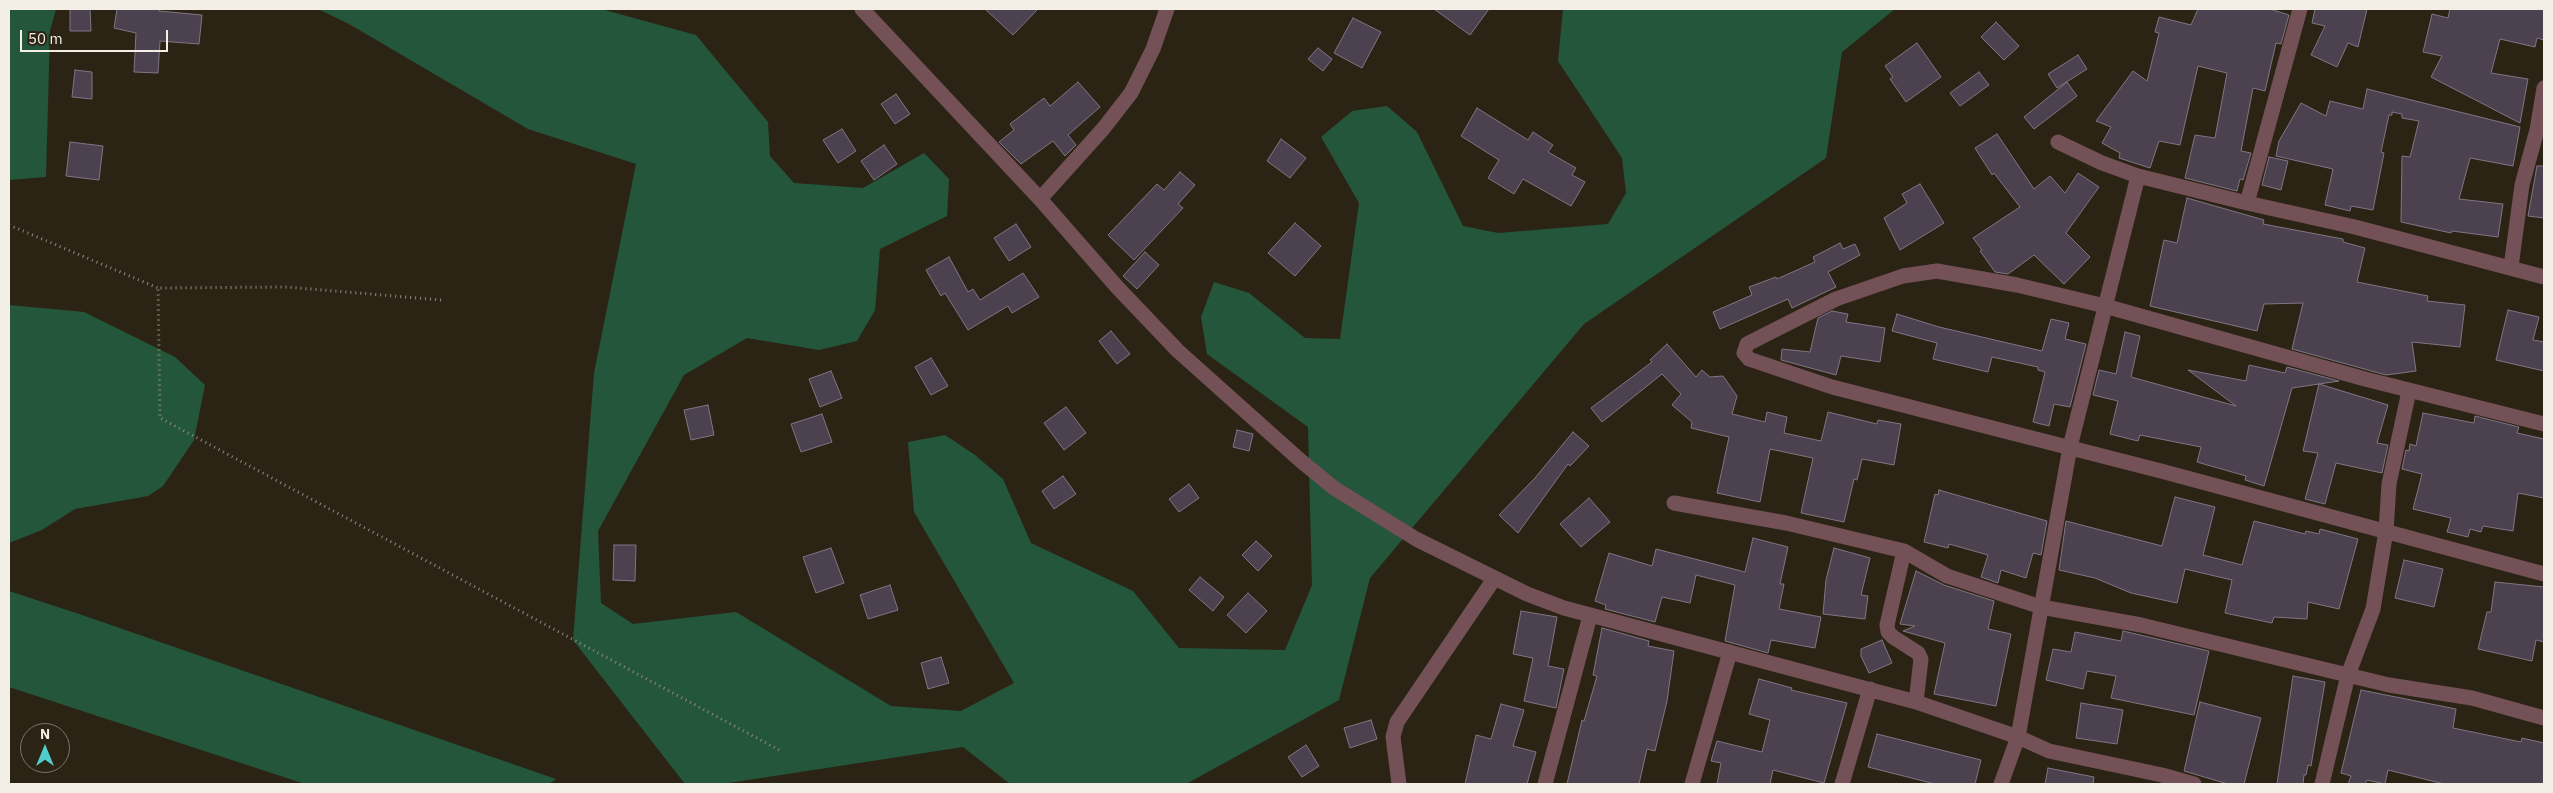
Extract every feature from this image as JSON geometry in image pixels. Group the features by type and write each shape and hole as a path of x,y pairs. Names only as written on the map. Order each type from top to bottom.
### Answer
{"street":[{"path":"862,9 1040,199 1117,287 1178,351 1301,461 1334,488 1376,515 1494,579 1546,602 1590,616 1916,702 2018,737 2049,751 2159,780 2194,784"},
{"path":"1040,199 1103,129 1131,93 1153,49 1168,9"},
{"path":"2247,203 2300,9"},
{"path":"2510,267 2522,186 2537,130 2544,88"},
{"path":"2058,142 2102,163 2138,176 2355,227 2544,277"},
{"path":"2001,784 2018,737 2070,447 2138,176"},
{"path":"2544,424 2408,390 2105,306 1971,276 1937,271 1920,272 1836,299 1747,344 1744,348 1744,353 1749,359 1832,387 2070,447 2544,574"},
{"path":"2322,784 2348,675 2373,609 2386,531 2388,484 2408,390"},
{"path":"1674,503 1786,523 1904,551 1947,576 2040,607 2141,625 2389,685 2472,698 2544,718"},
{"path":"1904,551 1887,625 1888,632 1918,653 1921,659 1916,702"},
{"path":"1399,784 1393,737 1397,722 1494,579"},
{"path":"1545,784 1590,616"},
{"path":"1692,784 1730,652"},
{"path":"1842,784 1870,689"}],"path":[{"path":"9,225 158,288 287,287 441,300"},
{"path":"158,288 160,418 782,751"}],"green space":[{"path":"9,9 56,9 50,31 46,177 9,180"},
{"path":"318,9 601,9 696,35 768,122 770,156 794,183 863,188 924,153 949,179 947,216 880,249 875,310 857,341 819,350 747,338 684,375 598,531 601,603 633,624 736,612 891,706 961,711 1014,683 914,512 908,442 945,435 975,455 1003,479 1031,543 1133,591 1179,648 1285,650 1312,585 1308,427 1207,354 1201,317 1214,282 1249,293 1305,338 1340,339 1359,203 1321,137 1352,111 1387,106 1417,132 1463,226 1498,233 1608,224 1626,193 1622,158 1558,61 1563,9 1895,9 1842,52 1826,158 1584,324 1370,578 1339,700 1186,784 1010,784 963,747 722,784 685,784 573,640 594,373 636,164 528,129 349,24"},
{"path":"9,305 84,312 175,357 205,385 194,440 163,486 148,496 75,509 42,530 9,543"},
{"path":"9,591 556,779 549,784 305,784 9,687"}],"building":[{"path":"70,9 90,9 91,31 70,31"},
{"path":"117,9 160,9 159,11 202,15 199,44 160,41 158,73 134,72 136,33 114,28"},
{"path":"985,9 1038,9 1013,35"},
{"path":"1434,9 1489,9 1470,35"},
{"path":"2198,9 2270,9 2289,15 2281,44 2276,43 2265,91 2253,88 2241,151 2251,153 2243,180 2240,179 2237,191 2185,178 2195,135 2215,138 2227,73 2198,66 2180,145 2159,141 2150,168 2119,158 2120,153 2102,143 2111,127 2096,121 2133,71 2147,81 2159,33 2155,32 2159,17 2191,25"},
{"path":"2315,9 2367,9 2358,47 2348,43 2337,67 2311,55 2325,26 2312,23"},
{"path":"2450,9 2544,9 2544,40 2537,38 2535,47 2500,39 2491,73 2528,79 2520,123 2431,77 2442,56 2423,52 2432,14 2448,18"},
{"path":"1353,18 1381,32 1362,68 1334,53"},
{"path":"1996,22 2019,46 2004,60 1981,37"},
{"path":"1917,43 1941,77 1906,102 1890,79 1893,77 1885,66"},
{"path":"1318,48 1332,59 1323,71 1308,59"},
{"path":"2078,55 2087,69 2057,88 2048,74"},
{"path":"75,70 92,72 92,99 72,97"},
{"path":"1979,72 1989,85 1960,106 1950,93"},
{"path":"1078,82 1100,107 1068,135 1076,145 1065,156 1053,141 1021,164 999,142 1014,130 1010,124 1044,98 1050,106"},
{"path":"2067,82 2077,96 2034,129 2024,117"},
{"path":"2367,89 2520,127 2513,166 2470,158 2459,199 2503,204 2498,237 2452,231 2451,233 2401,222 2402,156 2410,157 2419,121 2402,118 2402,114 2392,112 2392,115 2389,115 2381,152 2384,153 2373,210 2351,206 2350,211 2325,205 2333,169 2276,156 2279,141 2301,103 2326,116 2330,101 2363,109"},
{"path":"896,94 910,114 895,124 881,104"},
{"path":"1477,108 1528,140 1533,132 1553,145 1548,152 1576,168 1572,175 1585,182 1571,206 1523,179 1514,194 1488,178 1499,160 1461,136"},
{"path":"842,129 856,151 838,163 823,140"},
{"path":"1997,134 2034,189 2050,176 2065,193 2078,173 2099,187 2066,233 2090,257 2064,284 2034,255 2008,274 1995,272 1973,238 2020,207 1994,173 1992,175 1975,148"},
{"path":"1281,139 1306,158 1290,178 1267,161"},
{"path":"70,142 103,146 99,180 66,176"},
{"path":"884,145 897,164 874,180 861,161"},
{"path":"2269,157 2288,161 2281,190 2262,185"},
{"path":"2537,166 2544,166 2544,218 2528,216"},
{"path":"1180,172 1195,185 1178,204 1183,208 1134,260 1108,235 1157,184 1164,190"},
{"path":"1920,184 1944,223 1900,250 1884,218 1907,203 1902,194"},
{"path":"2187,198 2264,220 2263,224 2343,239 2343,242 2365,248 2357,282 2428,296 2427,301 2465,305 2460,347 2412,342 2416,371 2386,375 2292,349 2303,303 2264,304 2257,331 2150,306 2164,240 2177,243"},
{"path":"1295,223 1321,246 1295,276 1268,253"},
{"path":"1016,224 1031,247 1009,261 994,238"},
{"path":"1840,243 1843,249 1855,244 1860,255 1828,272 1836,287 1792,308 1788,299 1720,329 1713,312 1752,295 1749,287 1776,277 1777,279 1815,262 1813,257"},
{"path":"1145,252 1159,265 1137,289 1123,276"},
{"path":"949,257 968,292 973,289 980,300 1023,273 1039,297 1012,313 1008,306 968,330 945,293 941,296 926,270"},
{"path":"2508,310 2539,317 2533,340 2544,342 2544,371 2496,360"},
{"path":"1832,311 1848,314 1846,322 1885,328 1880,362 1841,356 1836,375 1781,360 1782,349 1810,352 1818,318"},
{"path":"1897,314 1939,327 2042,351 2051,319 2069,323 2065,339 2086,344 2070,407 2054,404 2049,426 2033,422 2045,372 2038,370 2038,367 1992,357 1988,372 1933,359 1937,343 1892,331"},
{"path":"1111,331 1130,354 1117,364 1099,341"},
{"path":"2125,332 2140,336 2131,377 2236,406 2188,370 2246,381 2249,365 2285,373 2287,367 2339,381 2292,388 2264,486 2245,480 2246,476 2197,462 2201,447 2140,435 2138,441 2110,434 2118,401 2093,395 2099,370 2116,374"},
{"path":"1667,344 1696,377 1702,370 1710,377 1723,376 1737,396 1732,414 1765,422 1767,412 1787,417 1784,433 1821,441 1828,412 1877,424 1878,420 1901,424 1894,465 1862,459 1857,480 1854,479 1844,522 1801,513 1813,458 1770,449 1760,502 1717,493 1729,437 1691,428 1692,422 1672,405 1681,394 1662,374 1602,422 1591,408 1652,362 1650,360"},
{"path":"931,358 948,386 931,395 915,367"},
{"path":"831,371 842,398 820,407 809,379"},
{"path":"2319,384 2388,405 2377,443 2388,445 2382,473 2336,463 2325,504 2305,499 2318,453 2303,451"},
{"path":"708,405 714,435 691,440 684,410"},
{"path":"1066,407 1086,433 1064,450 1044,423"},
{"path":"2423,413 2474,423 2475,416 2519,427 2517,433 2544,439 2544,498 2518,493 2513,531 2483,526 2481,532 2470,529 2468,537 2447,532 2451,518 2413,509 2422,474 2402,469 2406,450 2409,451 2410,444 2416,446"},
{"path":"822,414 832,442 801,452 791,424"},
{"path":"1237,430 1253,434 1249,451 1233,447"},
{"path":"1573,432 1589,446 1570,466 1568,464 1518,533 1499,515 1535,478"},
{"path":"1063,476 1076,494 1054,509 1042,491"},
{"path":"1189,484 1199,498 1179,512 1169,499"},
{"path":"1939,490 2047,521 2041,555 2033,553 2026,578 2001,570 1998,583 1981,577 1988,555 1949,544 1948,548 1924,542 1935,494 1938,495"},
{"path":"2175,497 2215,507 2203,555 2242,565 2254,521 2305,534 2306,531 2319,534 2320,529 2358,539 2339,609 2308,602 2307,619 2274,617 2272,623 2225,613 2232,580 2185,569 2177,603 2131,593 2095,578 2059,570 2066,521 2162,546"},
{"path":"1589,498 1610,522 1581,547 1560,524"},
{"path":"1753,538 1788,547 1780,584 1784,584 1779,609 1821,617 1815,648 1771,640 1768,653 1725,641 1735,585 1696,575 1690,603 1662,597 1655,622 1605,609 1606,605 1595,601 1609,553 1652,566 1656,549 1745,572"},
{"path":"1256,541 1272,556 1258,571 1242,555"},
{"path":"614,545 636,545 635,581 613,580"},
{"path":"831,548 844,583 816,593 803,557"},
{"path":"1834,548 1870,558 1861,595 1868,596 1865,619 1823,614 1826,580"},
{"path":"2404,560 2443,569 2434,607 2395,598"},
{"path":"1916,571 1944,585 1994,601 1988,629 2011,634 1996,706 1934,694 1945,643 1903,631 1915,626 1900,624"},
{"path":"1200,577 1224,597 1213,611 1189,590"},
{"path":"2495,582 2544,587 2544,642 2536,640 2532,661 2478,649 2487,612 2491,612"},
{"path":"890,585 898,610 868,619 860,595"},
{"path":"1248,593 1267,611 1246,633 1227,615"},
{"path":"1521,611 1557,617 1548,666 1564,669 1556,708 1524,701 1533,658 1513,654"},
{"path":"1602,628 1649,641 1648,646 1674,651 1667,701 1655,751 1647,749 1639,784 1567,784 1582,720 1584,721 1597,676 1593,675"},
{"path":"2123,631 2209,651 2194,715 2111,698 2116,676 2087,671 2083,689 2046,680 2053,649 2071,652 2075,632 2121,641"},
{"path":"1882,640 1892,663 1869,673 1861,656 1861,649"},
{"path":"941,657 949,683 928,689 921,663"},
{"path":"2293,676 2325,682 2311,766 2308,765 2303,784 2277,784"},
{"path":"1759,679 1792,688 1791,690 1847,703 1824,783 1773,770 1770,784 1717,784 1721,763 1711,761 1717,741 1762,752 1770,720 1749,714"},
{"path":"2361,690 2456,709 2453,728 2521,742 2522,738 2544,743 2544,784 2444,784 2388,770 2385,784 2367,780 2365,784 2348,784 2351,776 2341,773"},
{"path":"2200,702 2261,718 2244,784 2228,784 2184,771"},
{"path":"2081,703 2123,710 2117,744 2076,738"},
{"path":"1501,704 1524,710 1513,746 1536,752 1527,784 1465,784 1476,735 1491,739"},
{"path":"1371,720 1377,739 1350,748 1344,728"},
{"path":"1877,734 1981,760 1975,784 1935,784 1868,767"},
{"path":"1306,745 1319,766 1302,777 1288,757"},
{"path":"2048,768 2094,777 2093,784 2045,784"}]}
